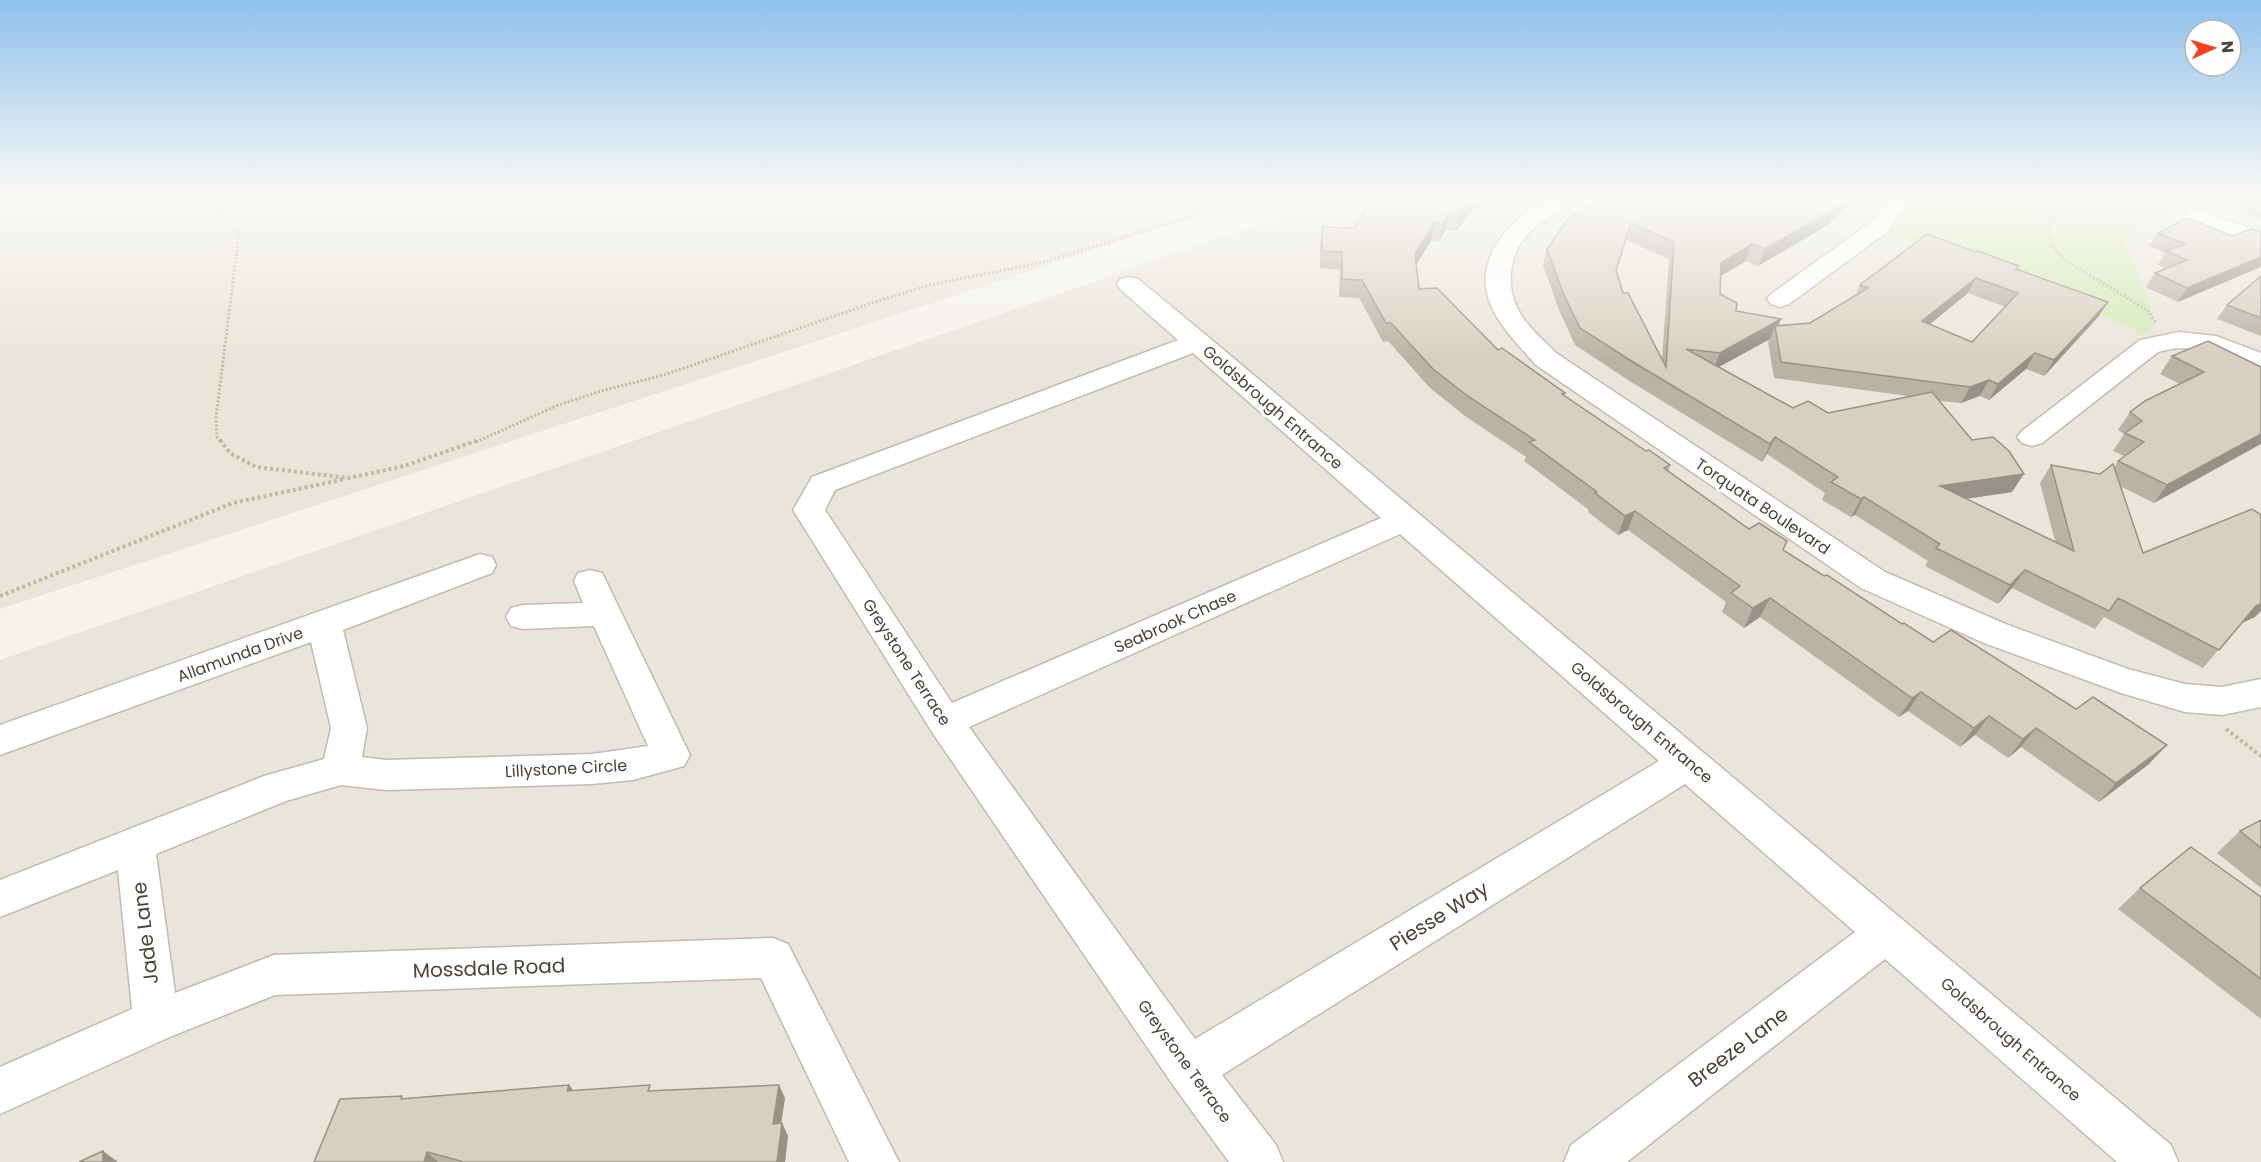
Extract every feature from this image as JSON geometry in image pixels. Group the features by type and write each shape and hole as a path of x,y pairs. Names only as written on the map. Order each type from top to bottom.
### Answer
{"street":[{"name":"Torquata Boulevard","path":"1504,252 1500,263 1499,279 1503,305 1521,331 1546,359 1873,580 1996,634 2121,680 2185,698 2222,701 2261,693"},
{"path":"1780,300 1845,252"},
{"name":"Goldsbrough Entrance","path":"1130,284 1888,932 2143,1159"},
{"path":"2032,437 2149,346 2169,339 2191,338 2225,345 2261,363"},
{"name":"Greystone Terrace","path":"1198,342 823,484 809,510 945,722 1189,1069 1259,1162"},
{"name":"Seabrook Chase","path":"945,722 1405,520"},
{"name":"Allamunda Drive","path":"0,740 324,624 480,565"},
{"name":"Lillystone Circle","path":"0,899 278,787 341,770 386,775 592,770 633,765 671,755 597,597 523,617"},
{"path":"324,624 350,728 341,770"},
{"name":"Piesse Way","path":"1189,1069 1689,762"},
{"name":"Jade Lane","path":"135,845 156,1021"},
{"name":"Breeze Lane","path":"1588,1162 1888,932"},
{"name":"Mossdale Road","path":"0,1091 156,1021 274,975 773,958 875,1162"}],"path":[{"path":"237,252 216,417 217,437 230,453 256,467 349,478"},
{"path":"0,596 233,503 404,466 462,448 556,406 675,371 875,302 930,285 1044,262 1076,252"},
{"path":"2058,252 2078,269 2142,306 2154,317 2157,329 2169,339"}],"shaded area":[{"path":"0,252 1087,252 0,609"},
{"path":"1179,252 2261,252 2261,1162 0,1162 0,660"}],"green space":[{"path":"1936,252 2128,252 2156,324 2143,334 2104,316"}],"building":[{"path":"1342,252 1416,252 1419,289 1437,288 1498,350 1502,348 1565,393 1562,394 1646,451 1649,450 1670,465 1664,468 1749,529 1759,523 1787,541 1783,550 1933,642 1951,630 2076,709 2093,697 2167,745 2116,783 2036,728 2023,739 1989,716 1974,728 1921,692 1912,698 1770,598 1753,608 1731,593 1740,586 1635,511 1625,516 1595,493 1597,492 1529,442 1535,440 1469,397 1433,369 1391,323 1386,323 1362,280 1342,279"},
{"path":"1548,252 1622,252 1616,270 1623,293 1628,293 1666,367 1673,252 1739,252 1721,263 1720,294 1737,303 1736,311 1781,319 1720,353 1686,349 1793,408 1808,401 1828,413 1932,392 1972,440 1993,437 2009,451 2024,474 1940,486 2074,551 2051,465 2100,474 2113,464 2143,553 2252,509 2261,515 2261,604 2256,606 2219,650 2118,598 2109,611 2025,570 2010,585 1936,548 1940,544 1864,497 1861,499 1831,482 1838,477 1775,437 1770,444 1580,328 1563,293"},
{"path":"1903,252 1981,252 2019,266 2016,269 2108,302 2054,360 2035,353 1998,384 1989,380 1970,387 1781,362 1775,326 1810,323 1868,288 1860,285","holes":["1976,278 2018,293 1972,342 1922,321"]},
{"path":"2169,252 2261,252 2261,257 2187,288 2155,273 2187,260"},
{"path":"2261,276 2261,318 2227,305"},
{"path":"2208,341 2261,367 2261,434 2167,485 2118,461 2144,442 2125,433 2142,421 2130,412 2145,401 2204,372 2172,356"},
{"path":"2261,820 2261,848 2240,831"},
{"path":"2191,847 2261,897 2261,979 2140,888"},
{"path":"569,1085 567,1091 650,1085 648,1091 779,1085 773,1124 782,1123 777,1162 461,1162 427,1152 424,1162 314,1162 340,1099 402,1096 401,1099"},
{"path":"103,1151 103,1162 79,1162"}]}
